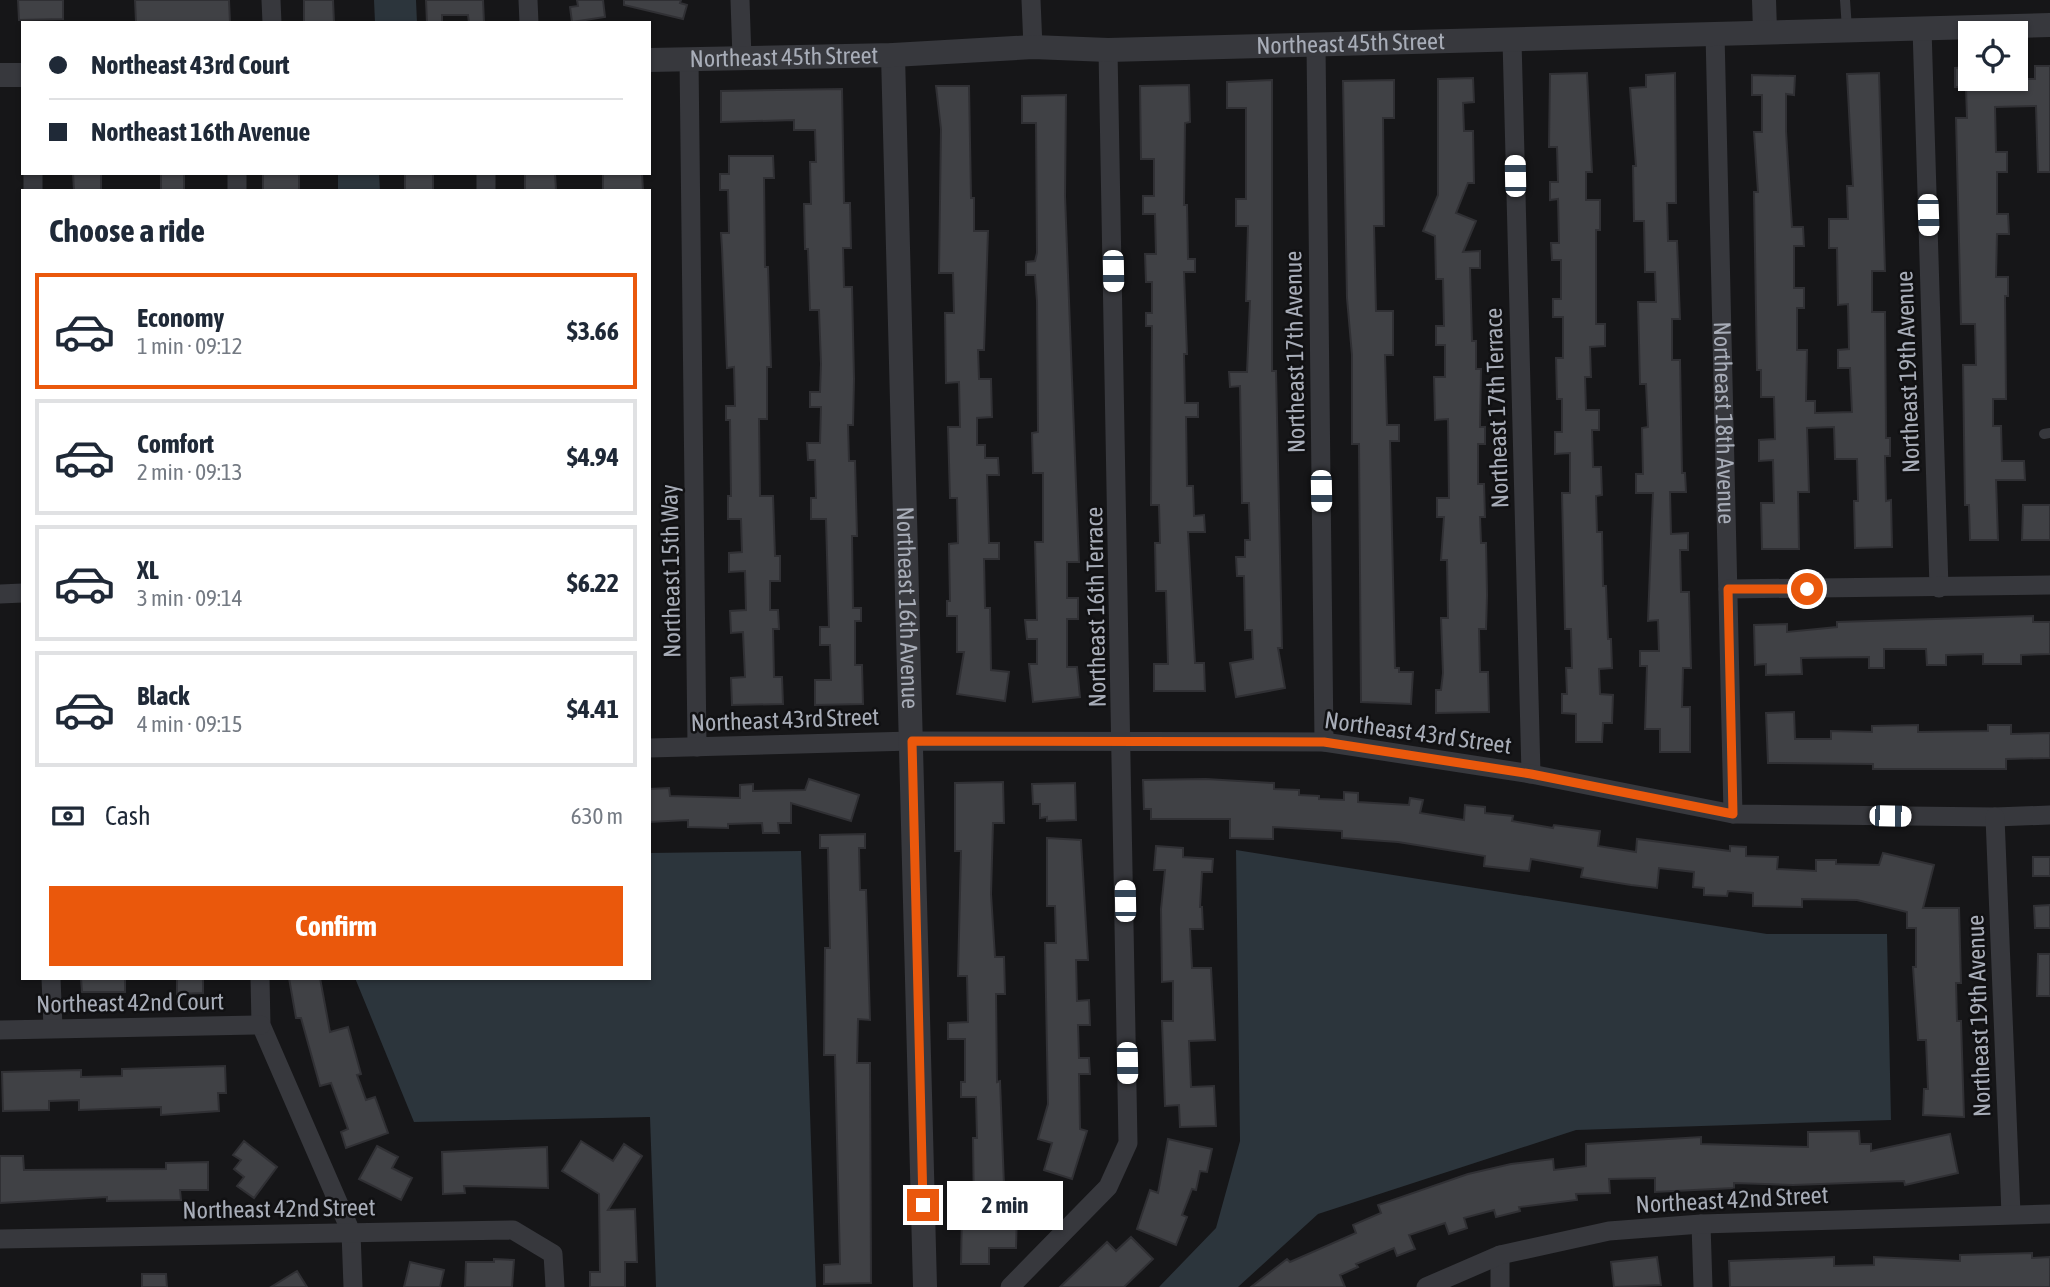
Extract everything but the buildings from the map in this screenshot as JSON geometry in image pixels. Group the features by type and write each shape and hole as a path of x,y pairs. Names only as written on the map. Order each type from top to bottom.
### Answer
{"street":[{"path":"271,0 272,21"},
{"path":"528,0 528,21"},
{"path":"740,0 741,58"},
{"path":"1031,0 1033,47"},
{"path":"1764,0 1765,30"},
{"name":"Northeast 45th Street","path":"651,61 893,55 1033,47 1108,50 2050,24"},
{"name":"Northeast 19th Avenue","path":"1922,27 1939,588"},
{"name":"Northeast 18th Avenue","path":"1715,33 1733,814"},
{"name":"Northeast 17th Terrace","path":"1511,40 1531,774"},
{"name":"Northeast 17th Avenue","path":"1316,45 1324,742"},
{"name":"Northeast 16th Terrace","path":"1010,1287 1108,1187 1128,1143 1123,740 1108,50"},
{"name":"Northeast 16th Avenue","path":"893,55 925,1287"},
{"name":"Northeast 15th Way","path":"689,60 697,747"},
{"path":"0,75 21,75"},
{"path":"1728,589 2050,585"},
{"path":"0,594 21,593"},
{"name":"Northeast 43rd Street","path":"651,748 912,741 1324,742 1531,774 1733,814 1995,817 2050,815"},
{"name":"Northeast 19th Avenue","path":"1995,817 2011,1214"},
{"path":"51,980 52,1028"},
{"path":"260,980 261,1025 351,1232 353,1287"},
{"name":"Northeast 42nd Court","path":"0,1030 261,1025"},
{"name":"Northeast 42nd Street","path":"1426,1287 1500,1255 1609,1231 1701,1224 2050,1214"},
{"path":"1701,1224 1703,1287"},
{"name":"Northeast 42nd Street","path":"0,1239 513,1230 553,1254 555,1287"},
{"path":"1500,1255 1500,1287"}],"lane":[{"path":"1845,0 1847,29"}],"shaded area":[{"path":"374,0 416,0 417,21 375,21"},
{"path":"338,175 379,175 380,189 338,189"},
{"path":"1236,850 1767,934 1887,934 1891,1120 1576,1130 1318,1214 1238,1287 1159,1287 1216,1228 1240,1141"},
{"path":"801,851 816,1287 656,1287 650,1117 414,1122 356,980 651,980 651,853"}],"route":[{"path":"923,1205 912,741 1324,742 1531,774 1733,814 1728,589 1807,589"}]}
